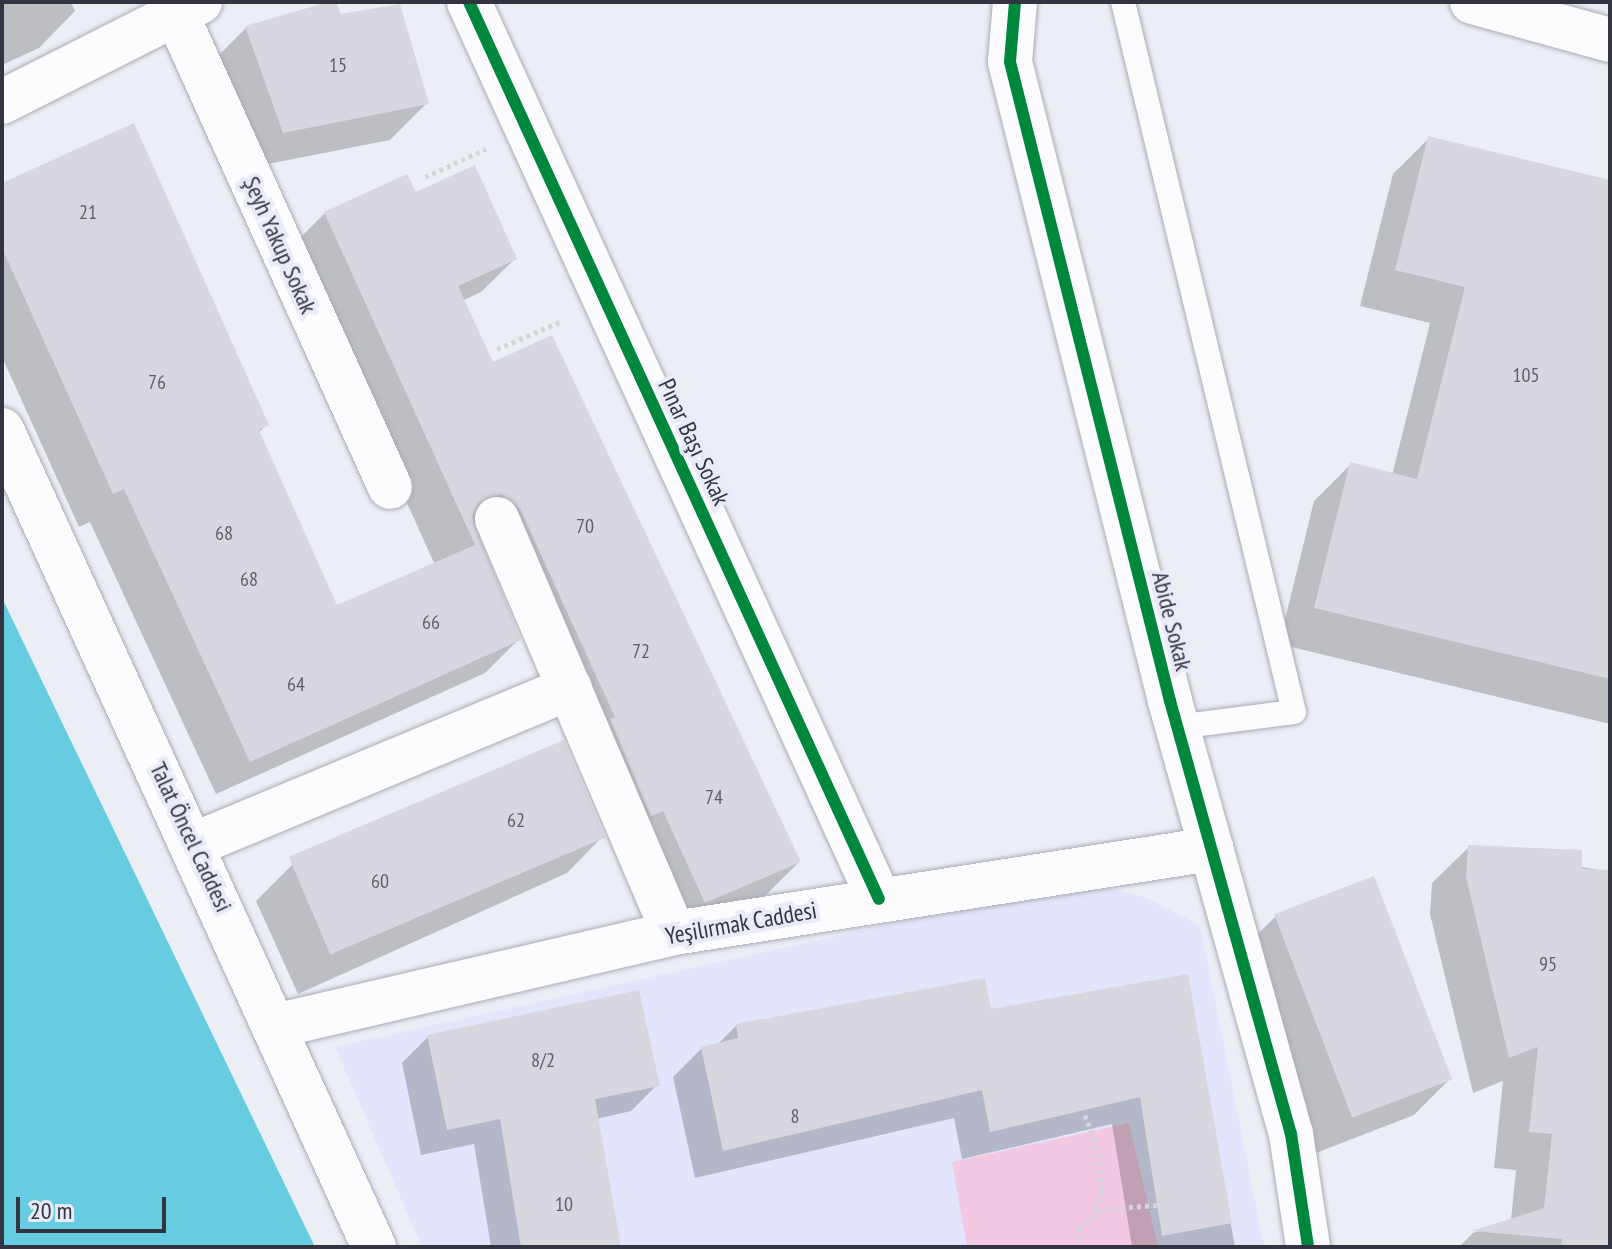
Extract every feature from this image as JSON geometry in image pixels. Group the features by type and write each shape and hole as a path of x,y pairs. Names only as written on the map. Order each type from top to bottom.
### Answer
{"street":[{"name":"Pınar Başı Sokak","path":"469,2 879,899"},
{"name":"Abide Sokak","path":"1015,2 1010,62 1177,727 1291,1134 1308,1247"},
{"path":"1472,2 1610,40"},
{"path":"2,102 182,6"},
{"name":"Şeyh Yakup Sokak","path":"182,6 390,487"},
{"name":"Talat Öncel Caddesi","path":"2,430 195,844 374,1247"},
{"path":"497,519 674,933"},
{"path":"195,844 570,688"},
{"name":"Yeşilırmak Caddesi","path":"275,1026 674,933 1211,849"}],"lane":[{"path":"1123,2 1294,712 1177,727"}],"path":[{"path":"425,177 527,131"},
{"path":"497,349 606,303"},
{"path":"1085,1115 1099,1153 1101,1191 1093,1218"},
{"path":"1077,1247 1079,1228 1105,1209 1157,1205"}],"shaded area":[{"path":"1085,881 1147,898 1200,925 1264,1247 422,1247 335,1047"},
{"path":"1129,1123 1158,1247 967,1247 952,1162"}],"water":[{"path":"2,598 315,1247 2,1247"}],"building":[{"path":"336,2 341,14 400,4 429,104 283,133 245,26"},
{"path":"134,123 269,425 259,430 337,605 475,545 324,212 407,174 416,192 475,165 517,259 458,286 493,362 552,335 801,862 705,903 663,811 651,816 610,719 615,717 520,509 501,494 478,503 472,517 521,640 250,762 124,489 113,494 2,248 2,183"},
{"path":"1428,136 1610,180 1610,679 1314,608 1350,462 1417,479 1465,287 1395,270"},
{"path":"564,740 605,838 330,954 289,857"},
{"path":"1468,845 1582,850 1582,869 1610,870 1610,1247 1561,1247 1562,1239 1472,1231 1544,1208 1552,1134 1529,1132 1538,1047 1509,1058 1466,877"},
{"path":"1374,876 1452,1080 1352,1118 1274,914"},
{"path":"1188,974 1232,1223 1162,1236 1140,1097 990,1132 982,1090 723,1151 701,1047 738,1038 736,1024 985,978 991,1009"},
{"path":"639,990 660,1086 595,1099 621,1247 521,1247 500,1119 447,1130 427,1035"}],"cycle path":[{"path":"469,2 879,899"},
{"path":"1015,2 1010,62 1170,701 1291,1134 1308,1247"}]}
